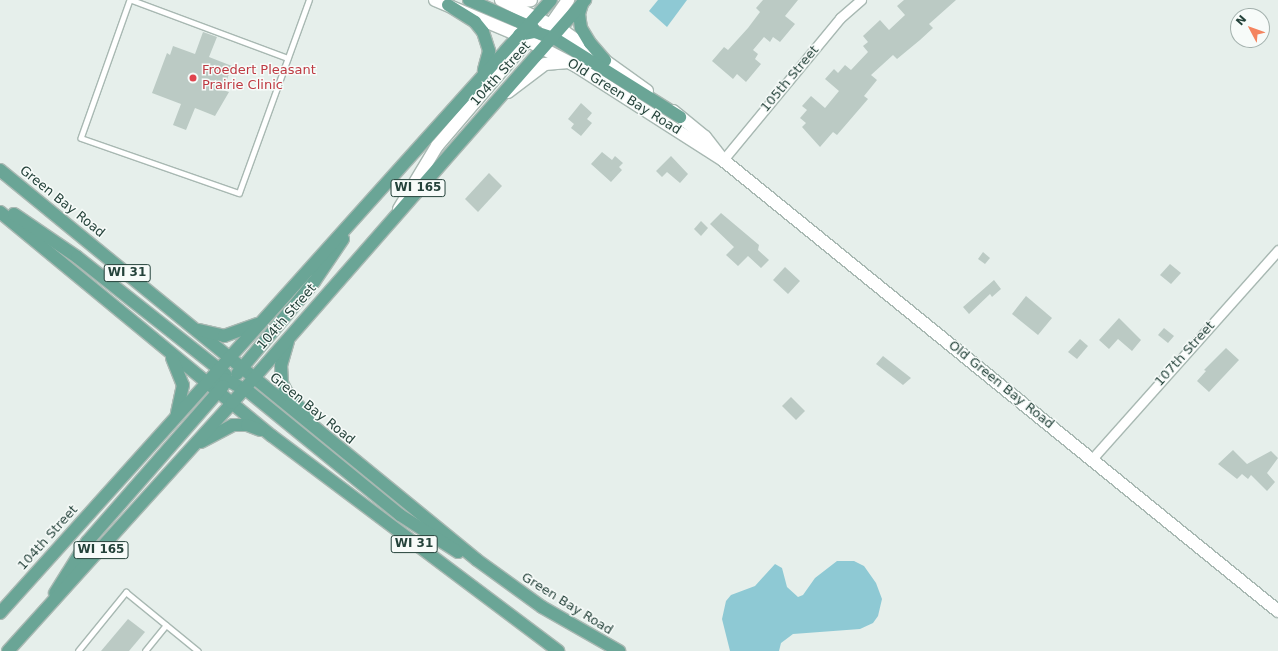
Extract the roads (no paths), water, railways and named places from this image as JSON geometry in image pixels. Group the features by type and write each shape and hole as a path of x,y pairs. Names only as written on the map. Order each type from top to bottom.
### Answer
{"main road":[{"path":"469,0 540,32 680,117"},
{"name":"104th Street","path":"8,651 232,403 398,210 542,48 537,16 551,0"},
{"path":"584,2 579,14 581,28 590,44 605,60"},
{"name":"104th Street","path":"230,360 363,207 481,77 540,32 584,2"},
{"path":"448,5 475,22 485,36 489,57 481,77"},
{"name":"Green Bay Road","path":"0,170 191,326 230,360"},
{"path":"0,206 77,257 231,376 244,389 410,522 490,570"},
{"path":"42,615 87,542 314,282 363,207"},
{"name":"WI 31","path":"0,212 272,436 558,651"},
{"path":"191,326 214,335 228,335 243,331 265,319"},
{"path":"291,334 281,365 282,383 288,395 322,430 324,437"},
{"path":"163,346 178,366 183,379 183,395 177,417"},
{"path":"230,360 232,365 229,395 232,403"},
{"path":"208,383 231,376 245,382 252,379"},
{"name":"Green Bay Road","path":"252,379 490,570 542,607 619,651"},
{"name":"104th Street","path":"0,613 208,383"},
{"path":"192,448 237,425 251,426 272,436"}],"street":[{"name":"Old Green Bay Road","path":"434,0 540,32 605,60 680,117 712,144 723,160"},
{"path":"503,1 531,0"},
{"path":"398,210 419,173 441,141 568,0"},
{"name":"105th Street","path":"723,160 840,18 861,0"},
{"path":"503,1 537,16"},
{"name":"Old Green Bay Road","path":"542,48 572,64 723,160 1278,611"},
{"path":"497,99 545,64 558,61 572,64"},
{"name":"107th Street","path":"1092,459 1278,250"}],"lane":[{"path":"288,58 131,0 81,138 239,193 288,58 309,0"},
{"path":"78,651 126,592 198,651"},
{"path":"145,651 166,625"}],"water":[{"path":"658,0 687,0 667,27 649,11"},
{"path":"837,561 854,561 864,566 876,583 882,599 878,616 873,623 860,629 793,634 781,643 779,651 730,651 722,619 726,601 731,595 755,586 775,564 782,568 787,587 798,597 803,595 815,578"}],"place":[{"name":"Froedert Pleasant Prairie Clinic","path":"193,78"}]}
